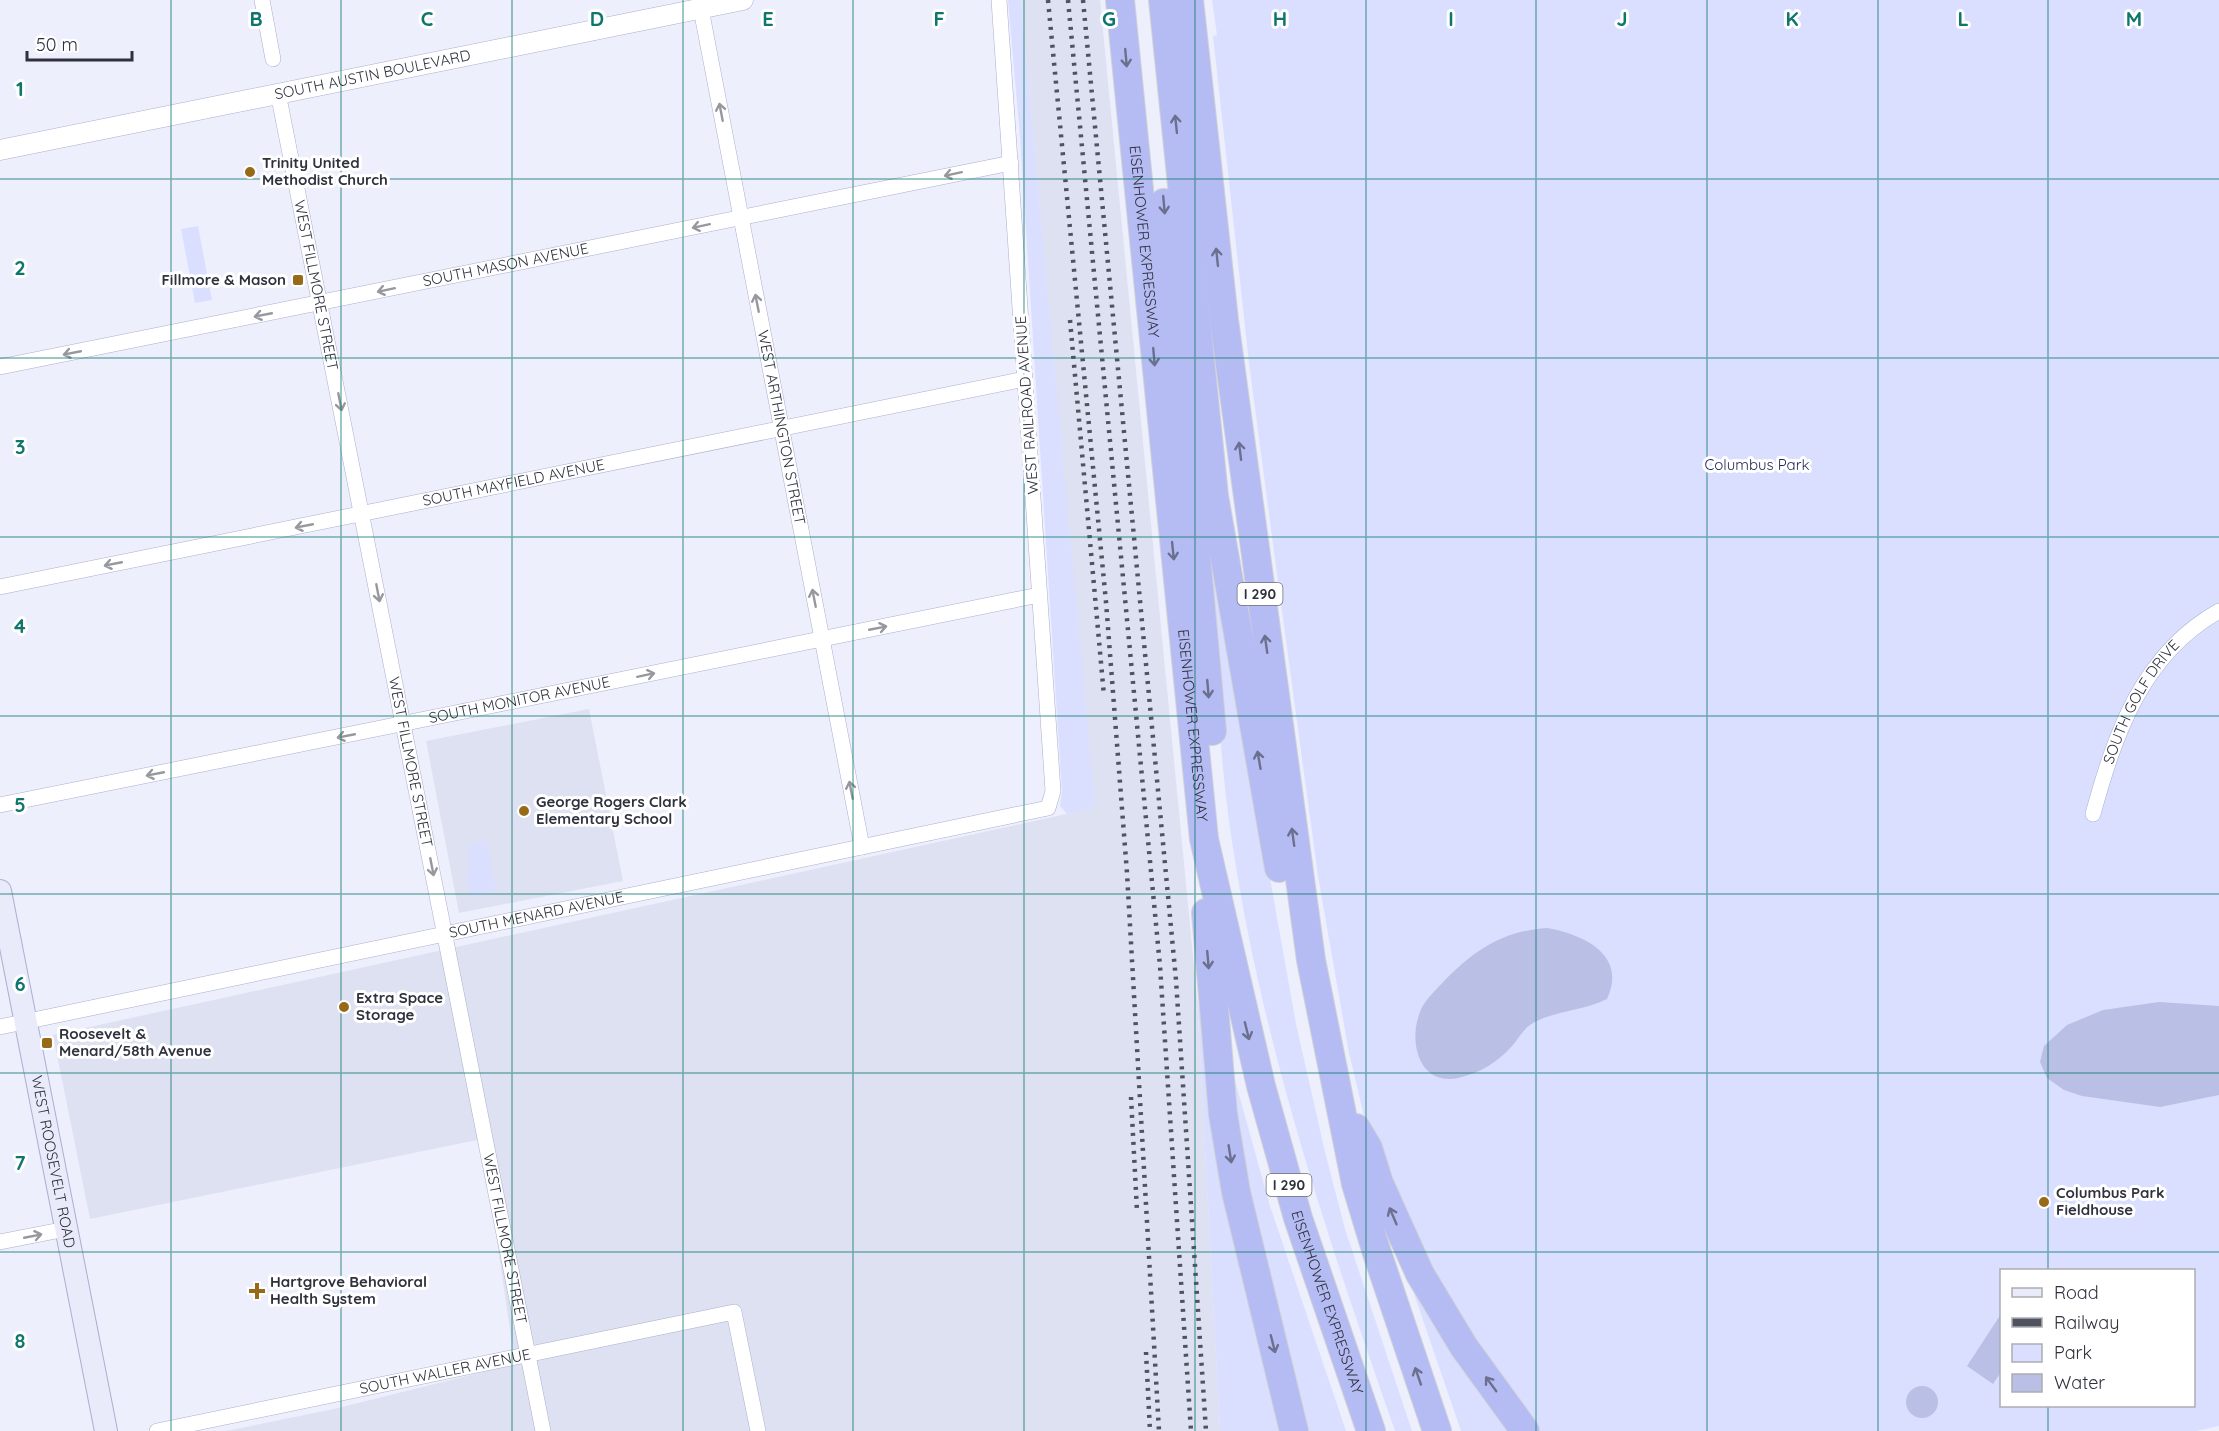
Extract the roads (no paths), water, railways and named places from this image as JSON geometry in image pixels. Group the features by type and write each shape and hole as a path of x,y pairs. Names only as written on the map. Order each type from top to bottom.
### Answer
{"highway":[{"name":"EISENHOWER EXPRESSWAY","path":"1120,0 1204,839 1223,933 1261,1086 1299,1218 1371,1431"},
{"path":"1145,0 1222,846 1223,933"},
{"path":"1163,0 1214,496 1306,1019 1326,1111 1356,1184"},
{"name":"I 290","path":"1189,0 1224,320 1282,763 1311,960 1356,1184 1437,1431"},
{"path":"1204,839 1207,951 1223,1114 1236,1192 1294,1431"},
{"path":"1337,1094 1368,1148 1383,1193 1420,1274 1464,1347 1525,1431"}],"main road":[{"name":"WEST ROOSEVELT ROAD","path":"0,891 106,1431"}],"street":[{"path":"262,0 273,59"},
{"name":"SOUTH AUSTIN BOULEVARD","path":"0,150 693,6 743,0"},
{"name":"WEST RAILROAD AVENUE","path":"999,0 1053,791 1048,808"},
{"name":"WEST ARTHINGTON STREET","path":"693,6 741,218 861,847"},
{"name":"WEST FILLMORE STREET","path":"278,93 543,1431"},
{"name":"SOUTH MASON AVENUE","path":"0,367 1011,163"},
{"name":"SOUTH MAYFIELD AVENUE","path":"0,587 1025,379"},
{"name":"SOUTH MONITOR AVENUE","path":"0,805 1039,595"},
{"name":"SOUTH GOLF DRIVE","path":"2092,813 2111,749 2139,690 2159,661 2182,636 2219,611"},
{"name":"SOUTH MENARD AVENUE","path":"0,1027 1048,808"},
{"path":"0,1242 66,1229"},
{"name":"SOUTH WALLER AVENUE","path":"157,1431 734,1312 758,1431"}],"water":[{"path":"1547,928 1587,941 1606,958 1611,970 1612,983 1607,999 1538,1020 1527,1027 1501,1057 1474,1073 1445,1079 1426,1069 1416,1048 1415,1036 1420,1012 1428,999 1456,969 1479,951 1517,933"},
{"path":"2159,1002 2219,1006 2219,1095 2160,1107 2082,1096 2064,1090 2047,1078 2040,1062 2044,1046 2067,1025 2103,1010"},
{"path":"2000,1316 2000,1374 1993,1384 1967,1366"},
{"path":"1922,1386 1933,1391 1938,1402 1933,1413 1922,1418 1911,1413 1906,1402 1911,1391"}],"railway":[{"path":"1048,0 1106,602 1127,873 1159,1431"},
{"path":"1068,0 1160,966 1191,1431"},
{"path":"1083,0 1176,980 1206,1431"},
{"path":"1070,320 1104,696"},
{"path":"1131,1097 1137,1211"},
{"path":"1146,1352 1150,1431"}],"place":[{"name":"Trinity United Methodist Church","path":"250,172"},
{"name":"Fillmore & Mason","path":"298,280"},
{"name":"George Rogers Clark Elementary School","path":"524,811"},
{"name":"Extra Space Storage","path":"344,1007"},
{"name":"Roosevelt & Menard/58th Avenue","path":"47,1043"},
{"name":"Columbus Park Fieldhouse","path":"2044,1202"},
{"name":"Hartgrove Behavioral Health System","path":"257,1291"}],"park label":[{"name":"Columbus Park","path":"1757,465"}]}
